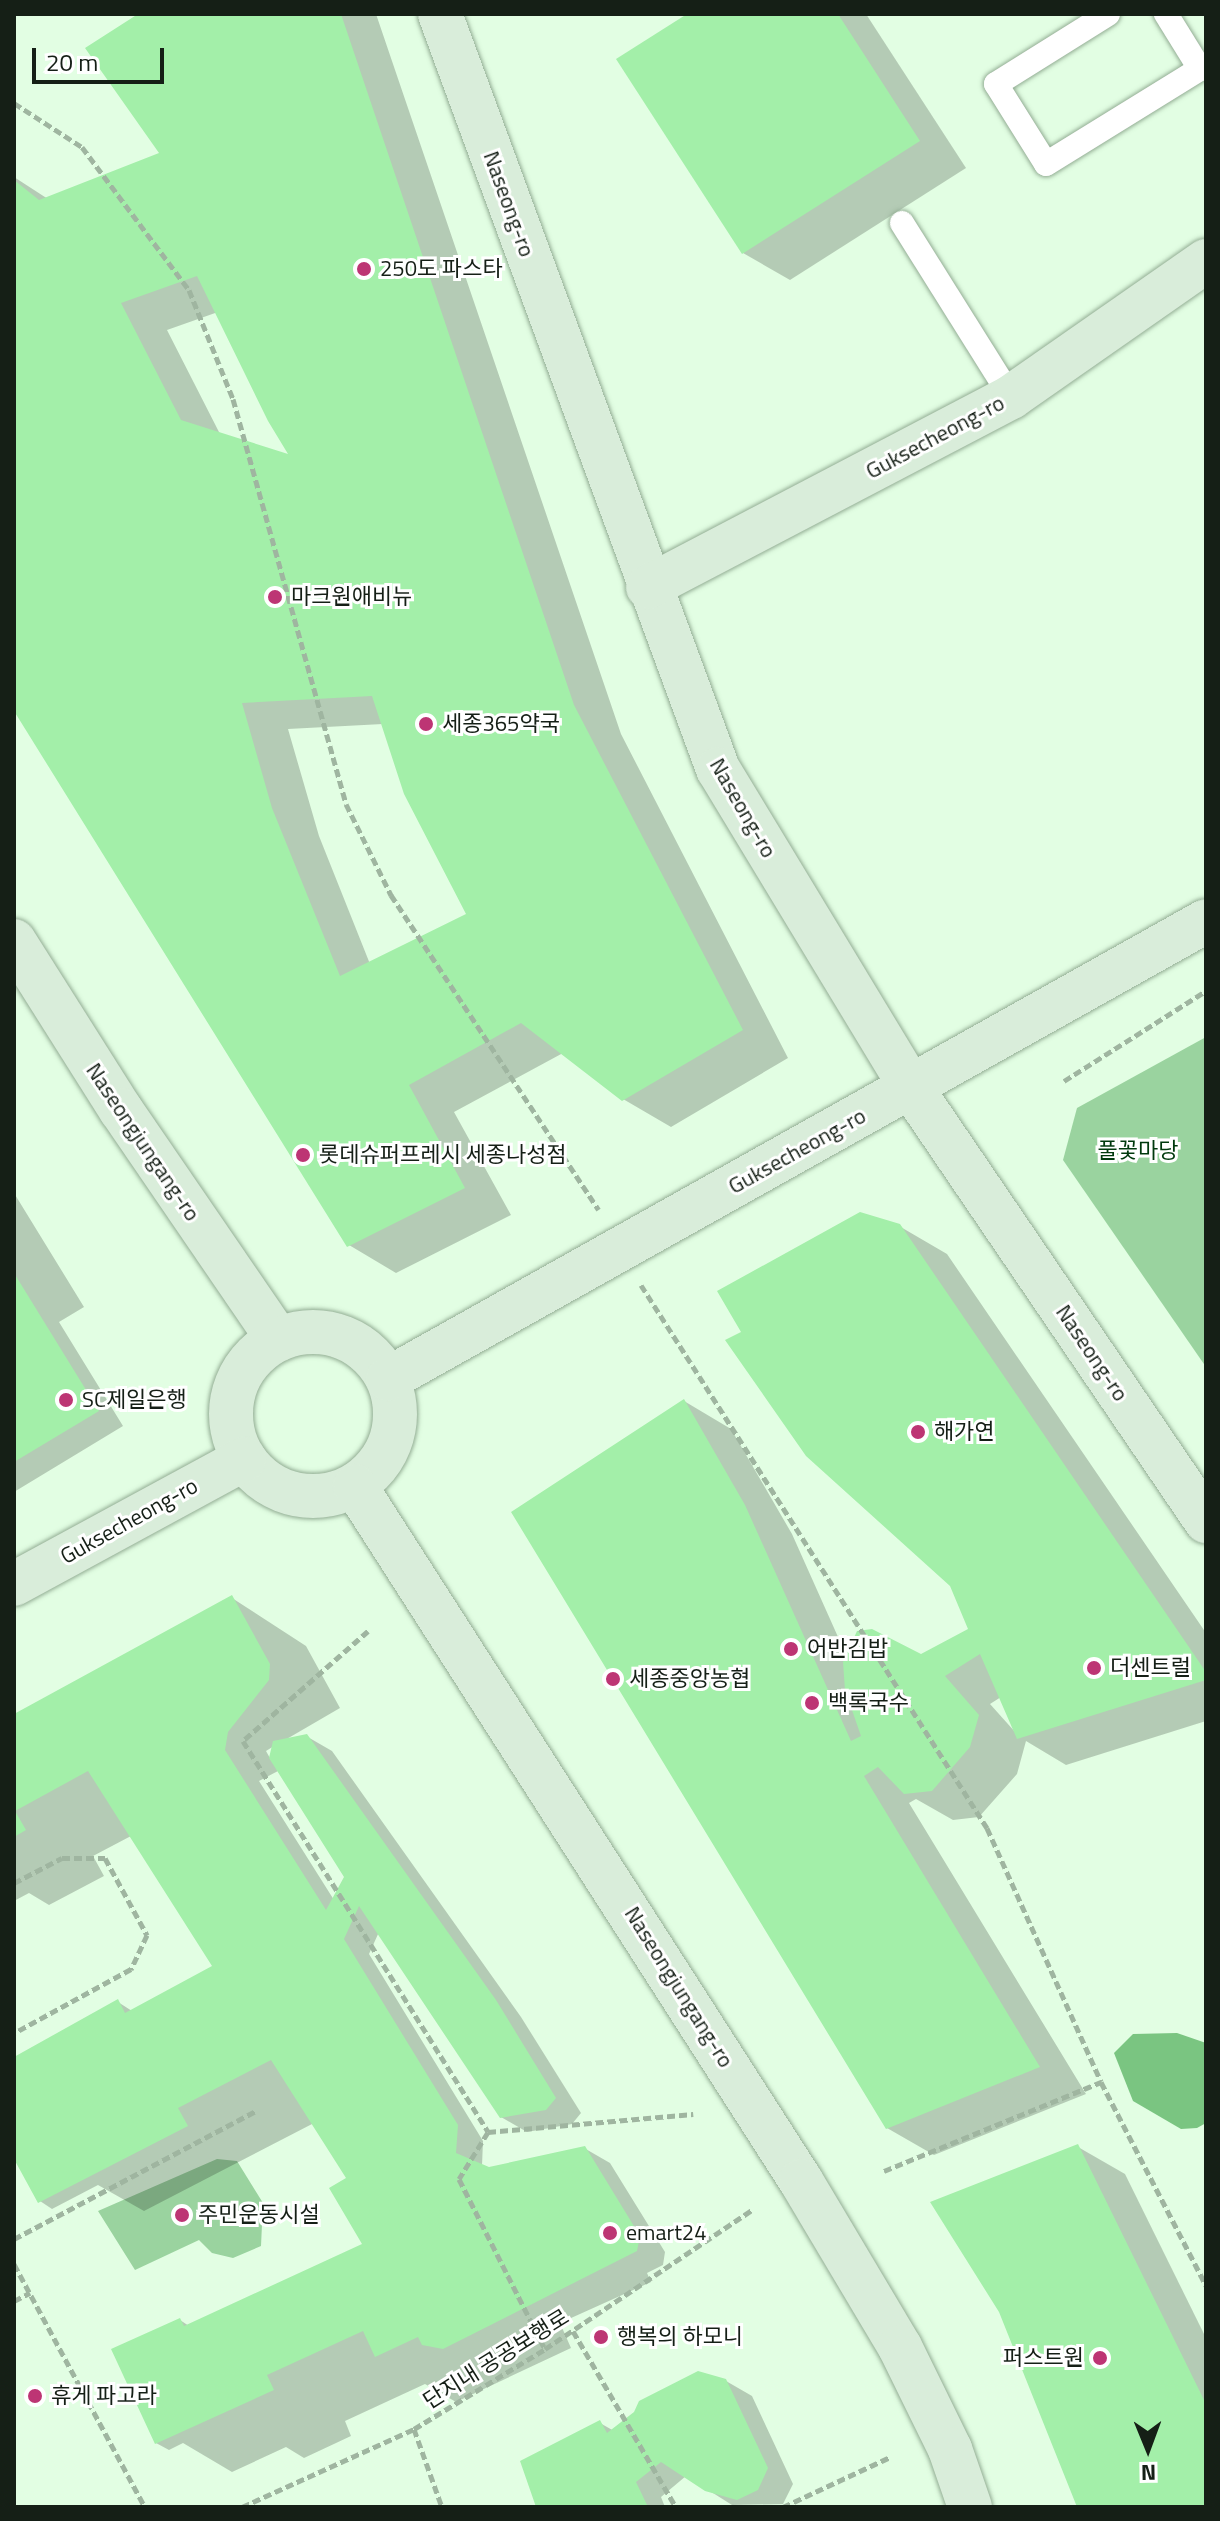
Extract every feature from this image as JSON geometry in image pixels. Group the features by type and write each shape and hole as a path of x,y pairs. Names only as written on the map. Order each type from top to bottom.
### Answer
{"street":[{"name":"Naseong-ro","path":"440,14 648,587 718,769 912,1089 1206,1521"},
{"name":"Guksecheong-ro","path":"648,587 1011,397 1206,261"},
{"name":"Guksecheong-ro","path":"388,1379 912,1089 1206,921"},
{"name":"Naseongjungang-ro","path":"14,941 121,1110 278,1339"},
{"path":"303,1332 353,1342 388,1379 395,1427 387,1451 355,1486 306,1496 282,1490 244,1459 232,1433 231,1406 239,1378 255,1355 278,1339 303,1332"},
{"name":"Guksecheong-ro","path":"14,1584 244,1459"},
{"name":"Naseongjungang-ro","path":"355,1486 801,2181 900,2347 950,2449 970,2507"}],"lane":[{"path":"1108,14 996,84 1046,164 1200,69 1166,14"},
{"path":"902,223 1011,397"}],"path":[{"path":"14,103 82,147 189,290 233,399 346,804 391,895 587,1190"},
{"path":"1064,1081 1206,991"},
{"path":"657,1314 987,1828 1101,2082 1206,2285"},
{"path":"368,1631 243,1741 488,2132"},
{"path":"14,1883 62,1858 105,1858 147,1935 131,1969 14,2033"},
{"path":"884,2171 1101,2082"},
{"path":"14,2239 256,2111"},
{"path":"488,2132 693,2114"},
{"path":"488,2132 459,2179 545,2349"},
{"name":"단지내 공공보행로","path":"242,2507 414,2429 573,2331 752,2210"},
{"path":"14,2264 145,2507"},
{"path":"14,2301 30,2293"},
{"path":"573,2331 676,2507"},
{"path":"414,2429 442,2507"},
{"path":"783,2507 890,2457"}],"green space":[{"name":"풀꽃마당","path":"1206,1037 1206,1367 1063,1160 1077,1108"},
{"name":"주민운동시설","path":"217,2159 237,2161 263,2203 261,2246 233,2258 212,2253 199,2240 135,2270 98,2211"}],"shaded area":[{"path":"1177,2033 1206,2043 1206,2123 1197,2128 1181,2129 1133,2101 1114,2053 1133,2034"}],"building":[{"name":"마크원애비뉴","path":"138,14 341,14 574,705 743,1030 622,1101 521,1023 409,1085 465,1188 347,1247 14,711 14,180 39,200 159,153 85,48","holes":["197,276 268,421 288,454 181,420 121,303","372,696 404,794 466,914 340,976 272,808 242,703"]},
{"path":"687,14 838,14 920,141 742,254 616,59"},
{"name":"더센트럴","path":"860,1212 900,1224 1206,1672 1206,1680 1017,1739 980,1654 945,1676 979,1715 970,1747 932,1791 904,1794 878,1767 864,1776 1040,2067 886,2129 511,1512 684,1399 745,1505 851,1741 861,1736 845,1690 843,1662 857,1631 872,1629 921,1654 968,1629 950,1586 806,1456 725,1340 741,1332 717,1291"},
{"path":"14,1273 99,1411 14,1462"},
{"path":"232,1595 270,1664 269,1680 228,1732 225,1750 326,1910 344,1877 269,1758 273,1741 307,1734 496,2000 556,2098 546,2110 500,2118 359,1906 344,1939 458,2125 456,2153 489,2167 585,2146 640,2236 637,2251 443,2349 422,2345 418,2337 375,2357 363,2331 267,2375 274,2390 155,2444 111,2349 180,2318 184,2326 362,2244 329,2188 346,2178 271,2060 178,2108 188,2126 38,2203 14,2159 14,2057 118,1999 125,2013 212,1966 88,1771 15,1811 26,1830 14,1837 14,1714"},
{"name":"퍼스트원","path":"1078,2144 1206,2404 1206,2507 1077,2507 999,2312 930,2202"},
{"path":"698,2371 726,2379 768,2468 758,2490 737,2500 705,2491 661,2462 636,2482 648,2507 536,2507 520,2461 600,2420 607,2433 634,2412 639,2401"}],"place":[{"name":"250도 파스타","path":"364,269"},
{"name":"마크원애비뉴","path":"275,597"},
{"name":"세종365약국","path":"426,724"},
{"name":"롯데슈퍼프레시 세종나성점","path":"303,1155"},
{"name":"SC제일은행","path":"66,1400"},
{"name":"해가연","path":"918,1432"},
{"name":"어반김밥","path":"791,1649"},
{"name":"더센트럴","path":"1094,1668"},
{"name":"세종중앙농협","path":"613,1679"},
{"name":"백록국수","path":"812,1703"},
{"name":"주민운동시설","path":"182,2215"},
{"name":"emart24","path":"610,2233"},
{"name":"행복의 하모니","path":"601,2337"},
{"name":"퍼스트원","path":"1100,2358"},
{"name":"휴게 파고라","path":"35,2396"}]}
